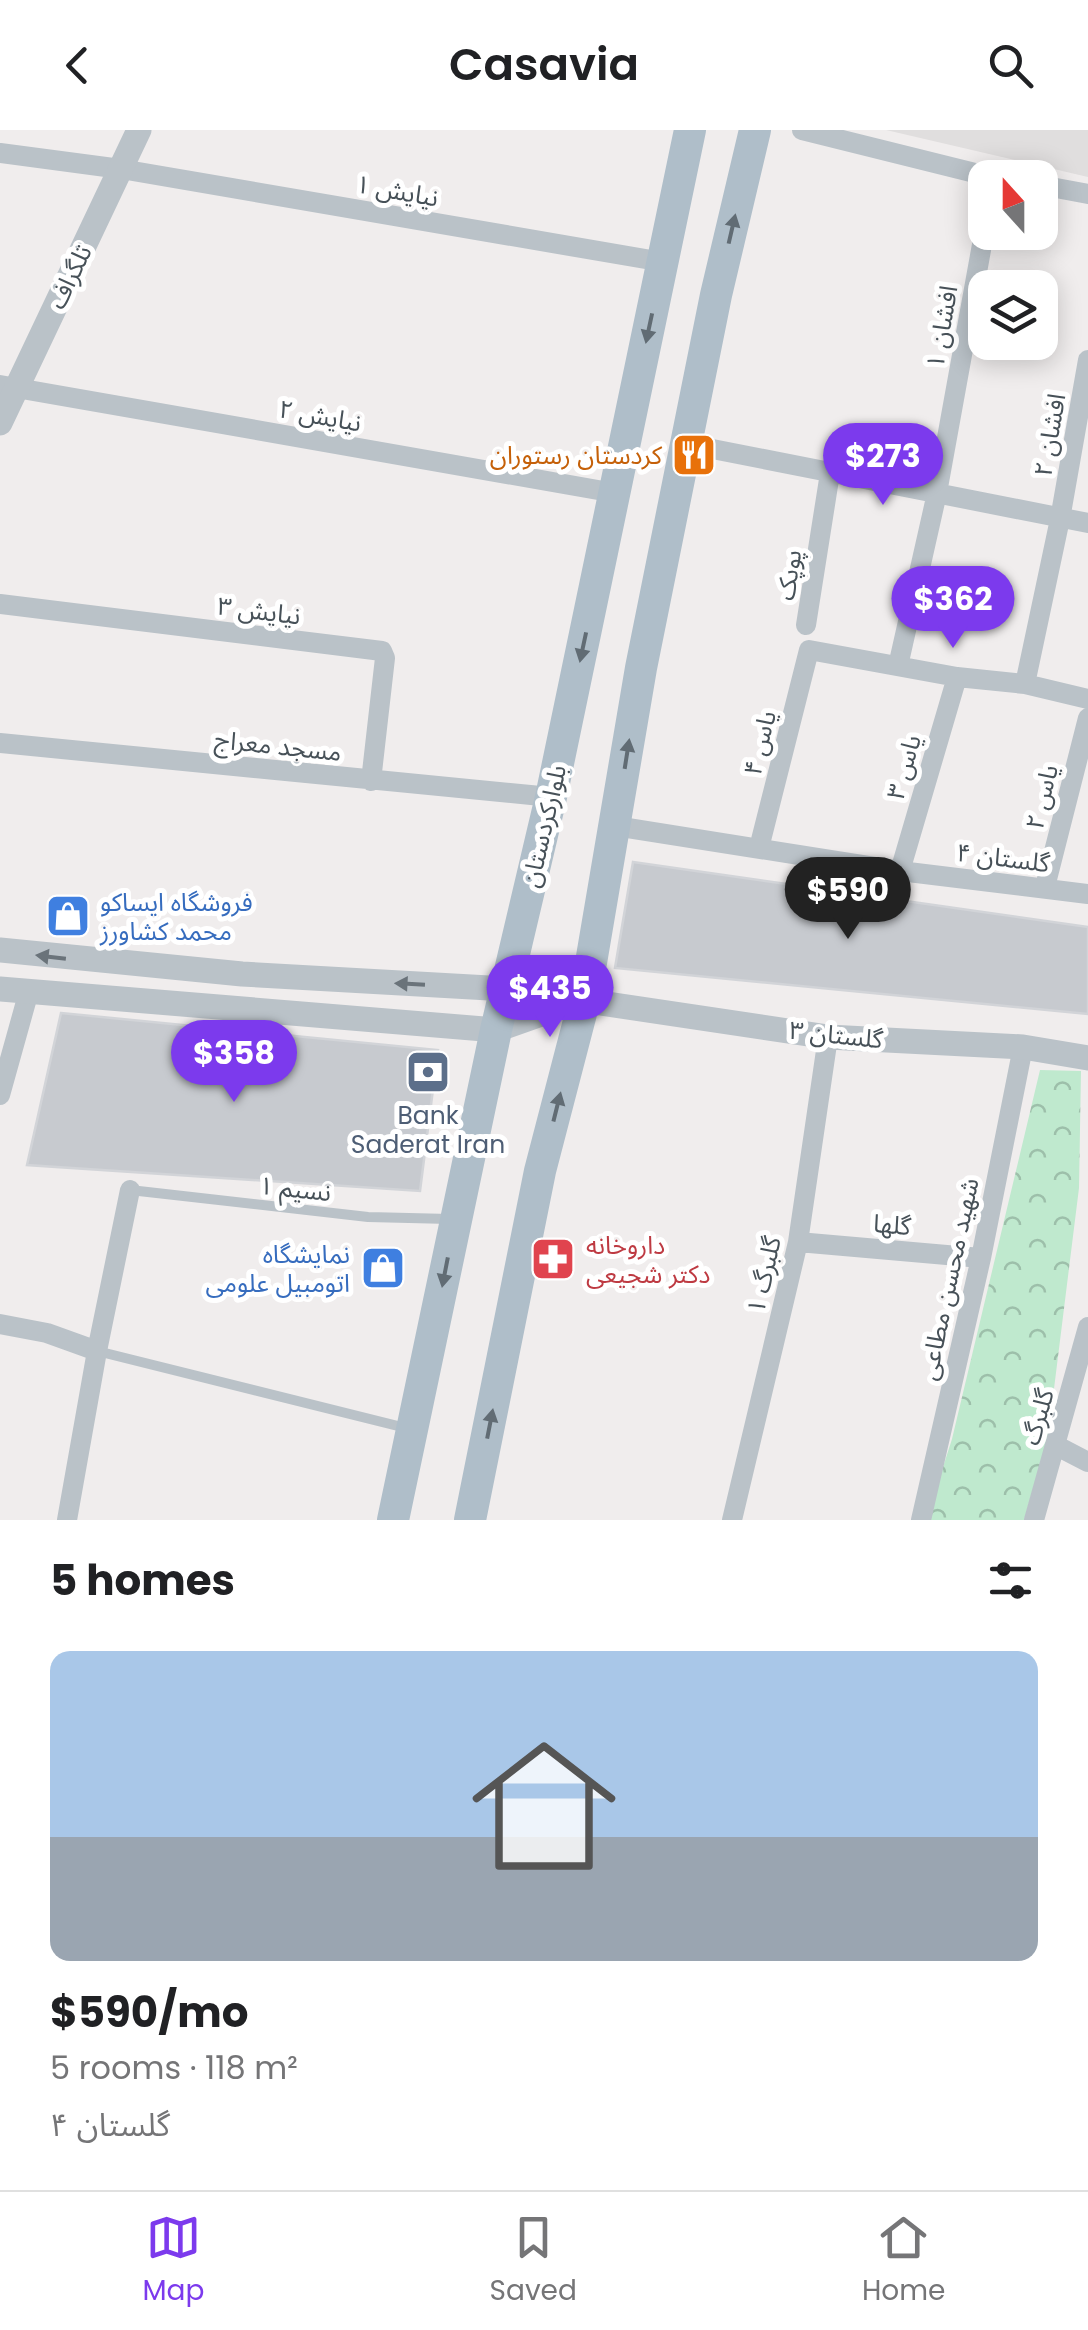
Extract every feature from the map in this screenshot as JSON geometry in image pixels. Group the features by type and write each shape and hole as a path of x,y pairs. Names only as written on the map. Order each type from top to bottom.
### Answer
{"main road":[{"name":"بلوارکردستان","path":"393,1520 496,1030 551,798 690,130"},
{"path":"470,1520 540,1171 585,998 641,668 716,295 755,130"}],"street":[{"name":"تلگراف","path":"0,423 9,386 139,130"},
{"path":"802,130 968,170"},
{"name":"نیایش ۱","path":"0,153 663,262"},
{"path":"1058,188 1088,194"},
{"name":"افشان ۱","path":"898,666 937,493 981,250"},
{"name":"افشان ۲","path":"1024,684 1060,518 1088,360"},
{"name":"نیایش ۲","path":"9,386 615,493"},
{"path":"687,444 1088,523"},
{"name":"پوپک","path":"806,626 830,473"},
{"name":"نیایش ۳","path":"0,604 382,651 385,658 371,781"},
{"name":"یاس ۴","path":"759,848 809,650 898,666"},
{"path":"898,666 1024,684 1088,698"},
{"name":"یاس ۳","path":"900,871 957,677"},
{"name":"یاس ۲","path":"1046,888 1088,718"},
{"name":"مسجد معراج","path":"0,742 551,798"},
{"name":"گلستان ۴","path":"615,826 900,871 1088,894"},
{"name":"گلستان ۳","path":"0,950 242,974 507,989 828,1037 1023,1048 1088,1058"},
{"path":"80,997 89,961"},
{"path":"0,989 496,1030 585,998"},
{"path":"0,1095 29,991"},
{"name":"گلبرگ ۱","path":"732,1520 798,1242 828,1037"},
{"name":"شهید محسن مطاعی","path":"921,1520 981,1258 1023,1048"},
{"path":"67,1520 96,1351 130,1190"},
{"name":"گلها","path":"798,1242 981,1258"},
{"path":"0,1324 47,1334 96,1351"},
{"name":"گلبرگ","path":"1034,1520 1088,1327"},
{"path":"1056,1446 1088,1462"}],"lane":[{"name":"نسیم ۱","path":"130,1190 368,1217 456,1219"},
{"path":"96,1351 414,1430"}],"shaded area":[{"path":"886,130 1088,130 1088,177 1058,170 1058,160 1015,160"}],"green space":[{"path":"1040,1070 1081,1071 1079,1188 1048,1437 1024,1520 926,1520 952,1439"}],"building":[{"path":"633,862 1088,927 1088,1014 615,968"},
{"path":"61,1013 438,1050 420,1191 27,1165"}],"place":[{"name":"کردستان رستوران","path":"694,455"},
{"name":"فروشگاه ایساکو محمد کشاورز","path":"68,916"},
{"name":"Bank Saderat Iran","path":"428,1072"},
{"name":"داروخانه دکتر شجیعی","path":"553,1259"},
{"name":"نمایشگاه اتومبیل علومی","path":"383,1268"}]}
